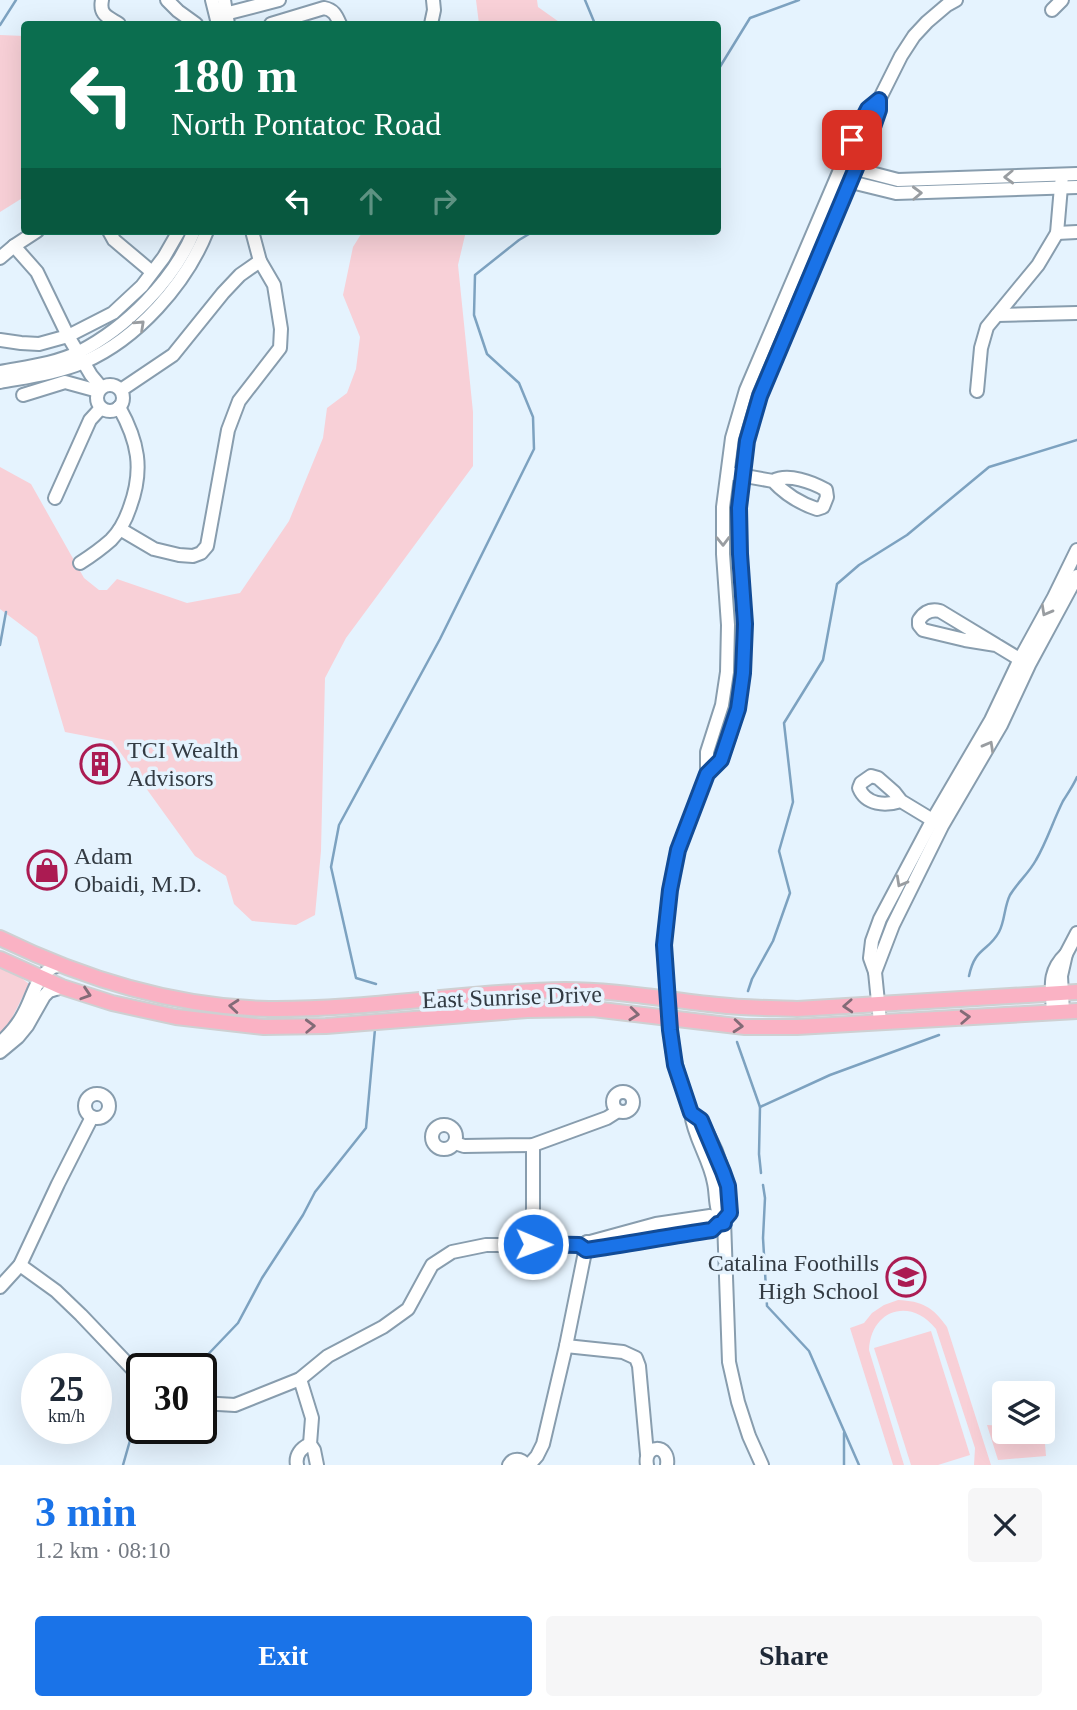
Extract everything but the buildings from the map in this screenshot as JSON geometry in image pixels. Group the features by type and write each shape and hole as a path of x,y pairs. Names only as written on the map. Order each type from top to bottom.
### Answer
{"main road":[{"name":"East Sunrise Drive","path":"0,938 58,965 150,993 205,1003 266,1009 563,990 752,1008 797,1009 1064,993"},
{"name":"East Sunrise Drive","path":"0,959 62,987 111,1003 176,1017 264,1027 326,1026 527,1010 593,1009 745,1027 797,1027 1065,1012"},
{"path":"264,1027 266,1009"}],"street":[{"path":"102,0 102,13 114,21"},
{"path":"167,0 192,21"},
{"path":"212,0 223,16 279,0"},
{"path":"432,21 433,0"},
{"path":"762,1465 738,1402 729,1362 722,1222 718,1214 714,1182 706,1154 693,1126 672,1049 664,945 670,890 678,850 707,774 707,752 722,705 727,672 728,625 723,507 732,438 746,390 860,123 868,109 879,100 914,36 927,22 956,0"},
{"path":"1052,10 1062,0"},
{"path":"281,21 328,6 338,21"},
{"path":"707,774 721,760 726,748 738,709 743,673 745,624 739,508 747,441 760,396 856,170 879,110 879,100"},
{"path":"841,164 898,180 1062,182 1077,187"},
{"path":"836,177 850,183 896,193 1062,182 1077,174"},
{"path":"977,391 981,348 987,327 1038,265 1057,233 1062,182"},
{"path":"1057,233 1077,232"},
{"path":"0,258 31,235"},
{"path":"111,235 152,272"},
{"path":"0,340 39,344 68,337 113,313 142,286 177,235"},
{"path":"0,372 80,358 142,305 174,267 192,235"},
{"path":"0,382 46,373 133,332 152,314 184,275 205,235"},
{"path":"120,528 154,549 193,556 204,552 228,430 239,401 280,348 281,329 274,285 260,261 253,235"},
{"path":"14,246 37,272 68,337 100,389"},
{"path":"121,390 173,355 223,293 240,275 260,261"},
{"path":"997,315 1077,313"},
{"path":"23,395 65,382 100,389"},
{"path":"114,384 121,390 123,397 120,407 113,411 101,408 96,400 100,389 105,385 114,384"},
{"path":"80,563 112,539 128,514 135,494 138,458 130,426 120,407"},
{"path":"55,498 90,420 101,408"},
{"path":"726,473 773,481"},
{"path":"880,1022 875,972 892,925 937,823 1001,725 1024,662 1077,550"},
{"path":"1024,662 1065,602 1077,576"},
{"path":"996,645 923,630 919,620 929,611 940,611 996,645 1024,662"},
{"path":"901,802 937,823"},
{"path":"1065,1012 1061,976 1066,954 1077,933"},
{"path":"0,1043 24,1013 40,978 48,968 58,965"},
{"path":"0,1052 27,1026 44,996 49,991 62,987"},
{"path":"455,1143 464,1146 533,1145 607,1118 618,1111"},
{"path":"217,1404 235,1405 300,1379 328,1356 383,1327 408,1310 432,1265 452,1252 486,1245 584,1246 712,1230 730,1213 728,1186 716,1151 701,1120 691,1113"},
{"path":"0,1287 20,1265 92,1117"},
{"path":"533,1145 533,1244"},
{"path":"706,1154 718,1179 728,1186"},
{"path":"509,1465 517,1459 527,1465 537,1456 543,1444 566,1346 584,1246"},
{"path":"20,1265 81,1315 126,1362"},
{"path":"566,1346 623,1352 636,1358 639,1366 647,1460"},
{"path":"300,1379 312,1418 310,1444 317,1457 317,1465"},
{"path":"297,1465 298,1454 310,1444"},
{"path":"647,1460 653,1450 660,1449 668,1458 667,1465"}],"shaded area":[{"path":"476,0 537,0 538,7 558,21 479,21"},
{"path":"0,35 21,36 21,199 0,212"},
{"path":"360,235 465,235 458,265 473,412 473,466 346,638 325,678 321,851 315,915 296,925 252,921 234,904 226,876 195,856 112,741 65,732 37,637 0,609 0,467 31,484 84,578 99,590 107,590 117,579 187,603 240,593 289,521 323,438 327,408 347,393 356,369 360,337 343,295 353,247"},
{"path":"0,961 29,984 0,1035"},
{"path":"898,1300 926,1306 937,1314 947,1327 991,1465 974,1465 975,1448 936,1329 926,1319 904,1311 884,1317 871,1336 869,1350 904,1465 893,1465 850,1328 864,1323 884,1305"},
{"path":"931,1331 970,1455 938,1465 911,1465 874,1348"},
{"path":"987,1425 992,1425 992,1441"},
{"path":"993,1444 1045,1444 1046,1456 998,1460"}],"waterway":[{"path":"0,25 16,0"},
{"path":"585,0 594,21"},
{"path":"721,65 750,18 799,0"},
{"path":"376,984 356,978 331,867 339,825 440,639 534,449 533,417 519,383 487,354 474,315 475,275 527,235"},
{"path":"748,991 773,941 790,893 779,851 793,802 784,723 823,660 837,584 859,565 907,535 989,467 1077,440"},
{"path":"0,645 6,612"},
{"path":"969,976 978,955 999,932 1010,895 1036,860 1077,777"},
{"path":"209,1353 238,1323 262,1278 315,1192 366,1128 375,1029"},
{"path":"760,1107 830,1075 939,1035"},
{"path":"737,1042 760,1107 761,1173"},
{"path":"763,1185 767,1306 809,1351 859,1465"},
{"path":"844,1433 844,1465"},
{"path":"123,1465 129,1444"}],"place":[{"name":"TCI Wealth Advisors","path":"100,764"},
{"name":"Adam Obaidi, M.D.","path":"47,870"},
{"name":"Catalina Foothills High School","path":"906,1277"}],"route":[{"path":"533,1244 579,1245 586,1250 612,1247 712,1230 718,1224 724,1223 730,1213 728,1186 716,1151 701,1120 691,1113 672,1049 664,945 670,890 678,850 687,824 707,774 721,760 738,709 745,624 739,508 747,441 760,396 872,130 879,110 879,100 868,109 852,140"}]}
